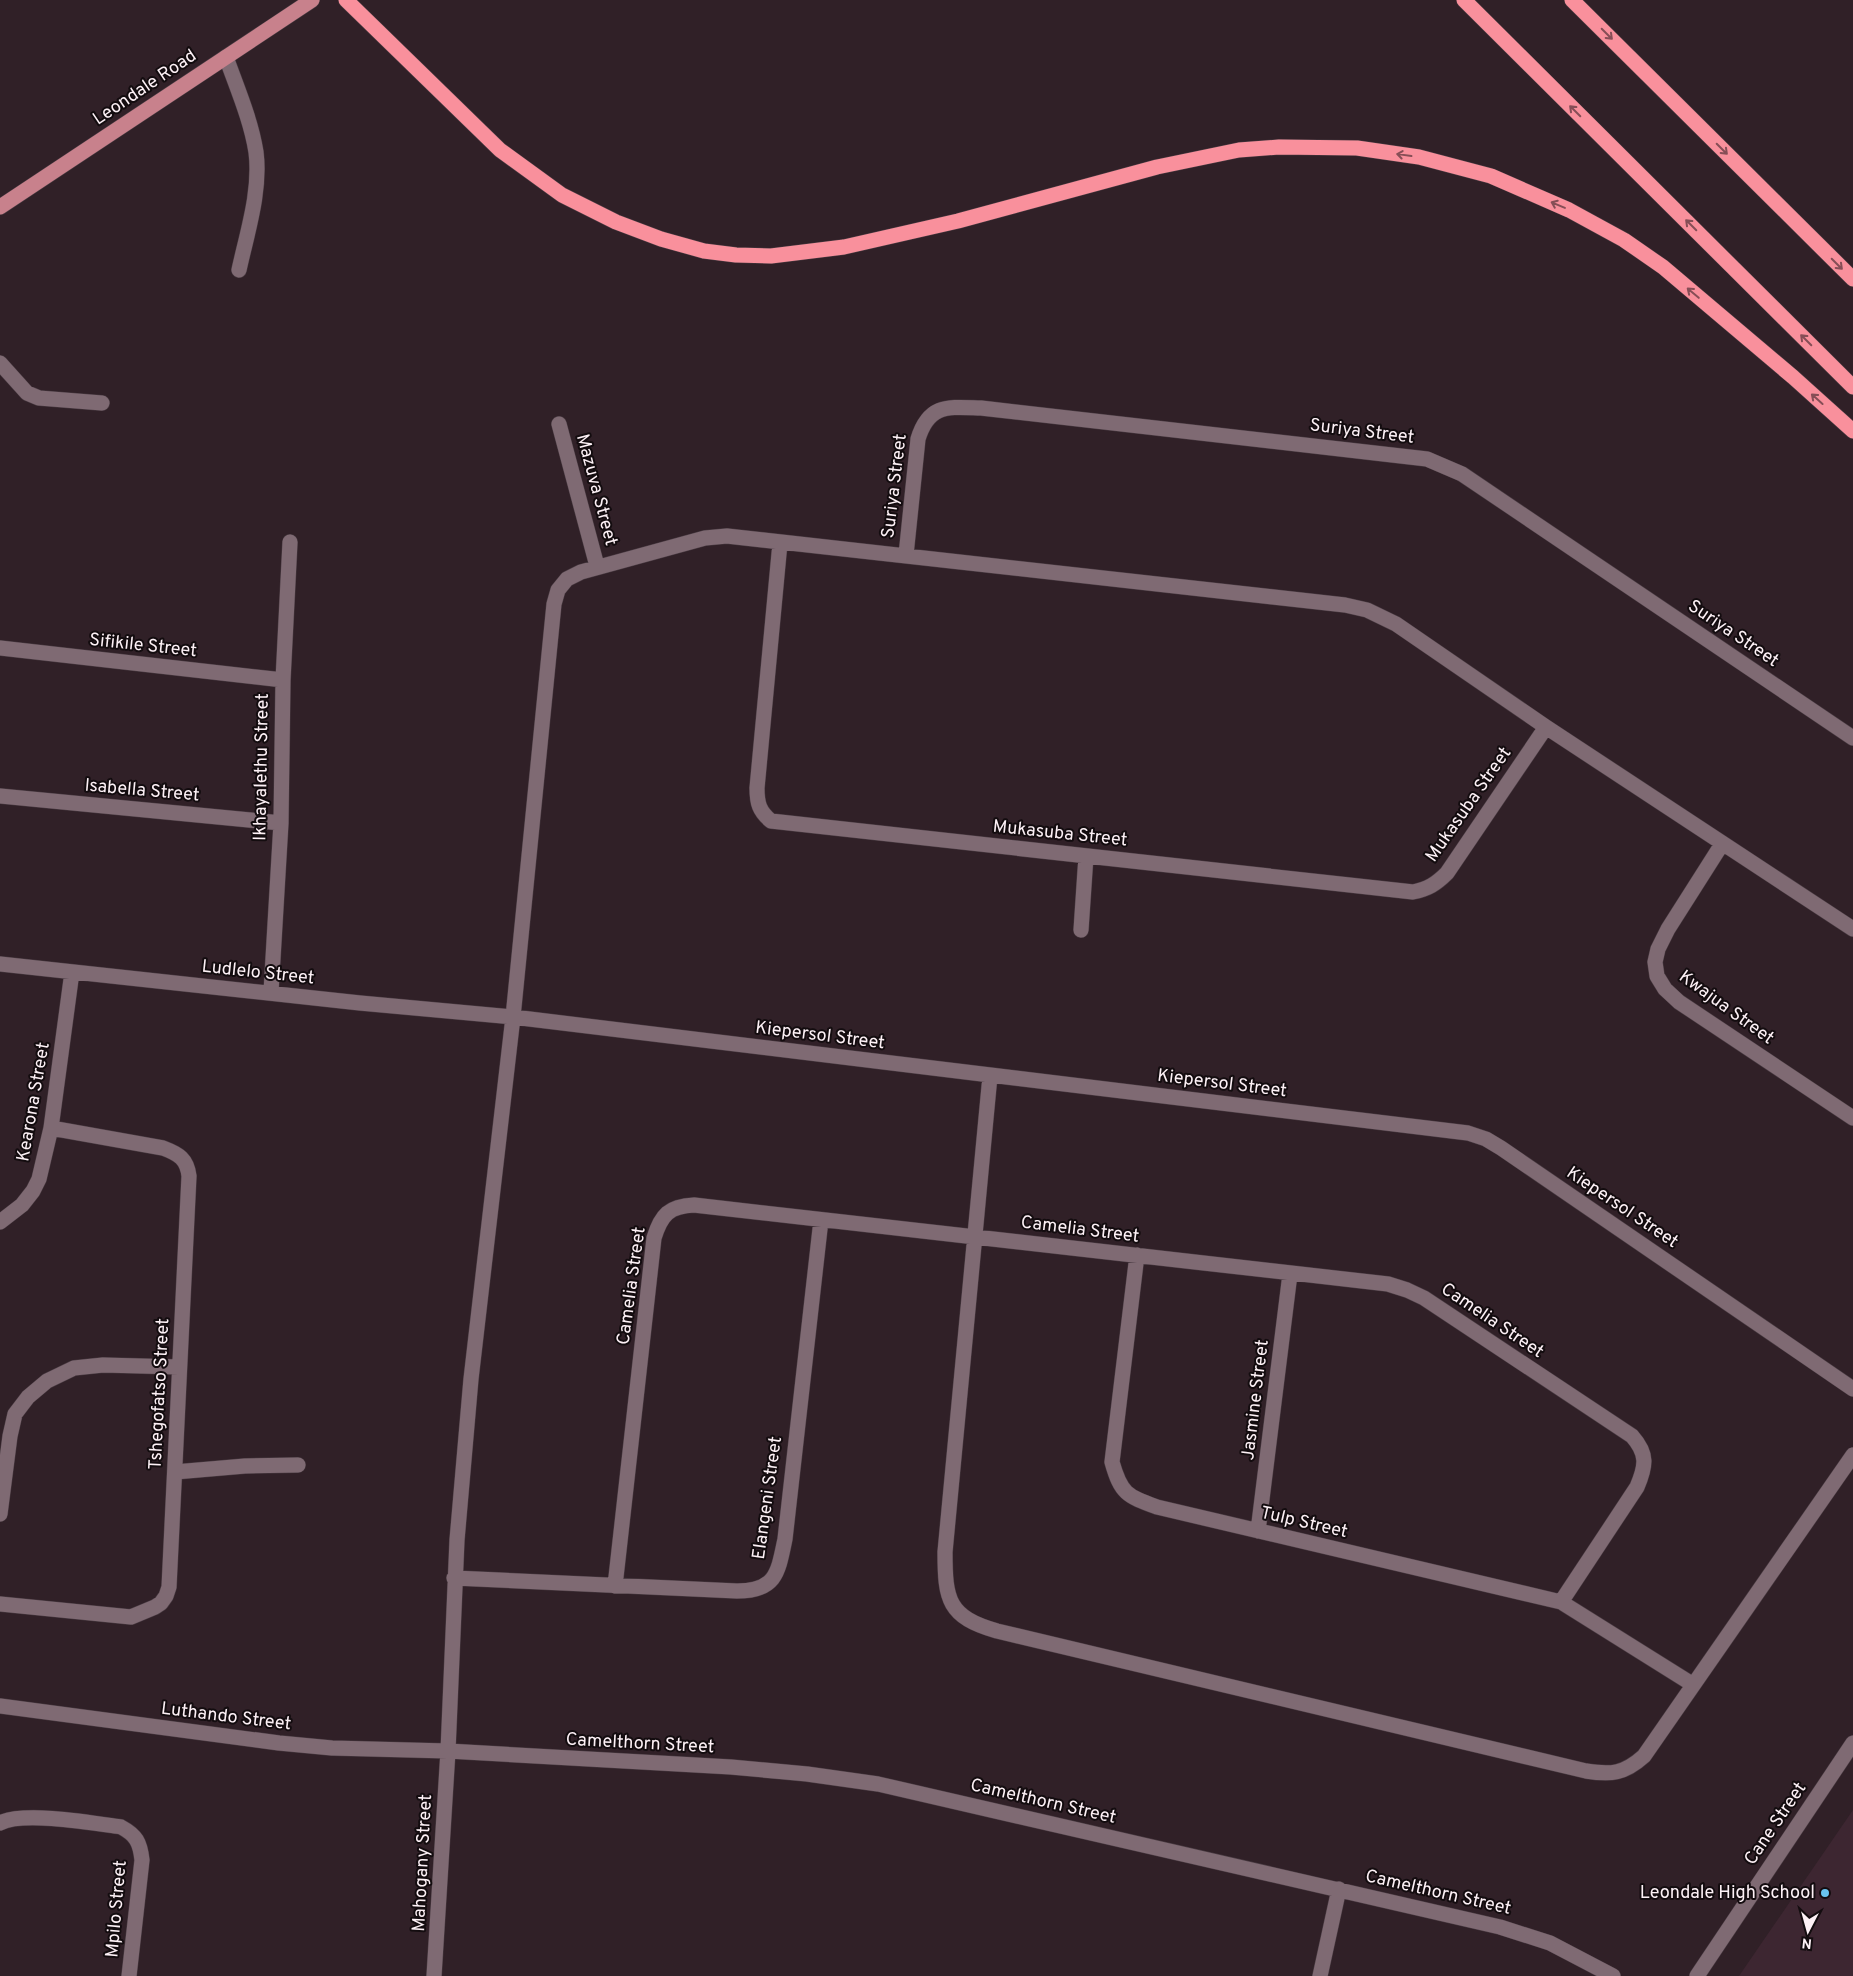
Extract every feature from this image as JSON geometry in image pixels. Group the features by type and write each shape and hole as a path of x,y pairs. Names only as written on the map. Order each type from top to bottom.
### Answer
{"highway":[{"path":"346,0 500,150 562,195 616,222 661,239 704,251 736,255 771,256 844,247 958,221 1157,167 1239,150 1280,147 1356,148 1419,157 1491,176 1569,210 1624,240 1663,267 1793,377 1853,431"},
{"path":"1464,0 1853,387"},
{"path":"1572,0 1853,279"}],"main road":[{"name":"Leondale Road","path":"0,207 312,0"}],"street":[{"path":"226,57 256,153 256,189 239,270"},
{"path":"0,363 27,392 38,398 102,403"},
{"name":"Suriya Street","path":"906,555 918,439 922,425 929,416 941,410 957,407 981,408 1427,459 1462,474 1853,738"},
{"name":"Mazuva Street","path":"558,424 597,566"},
{"name":"Mahogany Street","path":"434,1976 448,1751 454,1578 471,1379 512,1017 554,604 558,590 568,579 597,566 705,538 720,536 906,555 1345,605 1367,610 1396,624 1546,727 1853,929"},
{"name":"Ikhayalethu Street","path":"271,992 281,823 283,680 290,542"},
{"name":"Mukasuba Street","path":"780,543 756,788 757,805 762,814 771,821 1413,892 1436,884 1446,873 1546,727"},
{"name":"Sifikile Street","path":"0,648 283,680"},
{"name":"Isabella Street","path":"0,796 281,823"},
{"name":"Kwajua Street","path":"1722,844 1658,949 1655,962 1657,976 1665,989 1679,1002 1853,1118"},
{"path":"1081,930 1086,856"},
{"name":"Ludlelo Street","path":"0,964 360,1003 512,1017"},
{"name":"Kearona Street","path":"0,1222 22,1205 33,1191 39,1179 52,1128 72,972"},
{"name":"Kiepersol Street","path":"512,1017 1468,1133 1486,1139 1500,1148 1853,1389"},
{"path":"990,1076 945,1552 945,1576 948,1595 954,1608 970,1622 1007,1634 1601,1774 1610,1774 1627,1769 1644,1756 1692,1684 1853,1455"},
{"name":"Tshegofatso Street","path":"0,1604 131,1617 161,1603 169,1587 188,1166 184,1159 174,1152 163,1148 52,1128"},
{"name":"Camelia Street","path":"615,1586 654,1238 658,1224 667,1213 680,1206 694,1205 1388,1284 1407,1290 1424,1298 1632,1436 1641,1446 1644,1461 1643,1473 1636,1487 1561,1602"},
{"name":"Elangeni Street","path":"454,1578 747,1591 759,1590 766,1586 776,1572 785,1539 821,1220"},
{"name":"Tulp Street","path":"1137,1255 1112,1462 1125,1493 1143,1502 1258,1531 1561,1602 1692,1684"},
{"name":"Jasmine Street","path":"1258,1531 1290,1274"},
{"path":"0,1514 10,1436 15,1414 28,1397 47,1381 74,1368 103,1365 179,1367"},
{"path":"175,1472 244,1466 298,1465"},
{"name":"Luthando Street","path":"0,1706 279,1744 332,1748 448,1751"},
{"name":"Cane Street","path":"1697,1976 1853,1743"},
{"name":"Camelthorn Street","path":"448,1751 731,1768 807,1774 878,1784 1500,1927 1526,1934 1566,1951 1613,1976"},
{"name":"Mpilo Street","path":"0,1823 14,1818 40,1818 121,1827 131,1833 138,1842 142,1860 129,1976"},
{"path":"1320,1976 1339,1889"}],"shaded area":[{"name":"Leondale High School","path":"1853,1810 1853,1976 1739,1976"}],"place":[{"name":"Leondale High School","path":"1825,1893"}]}
